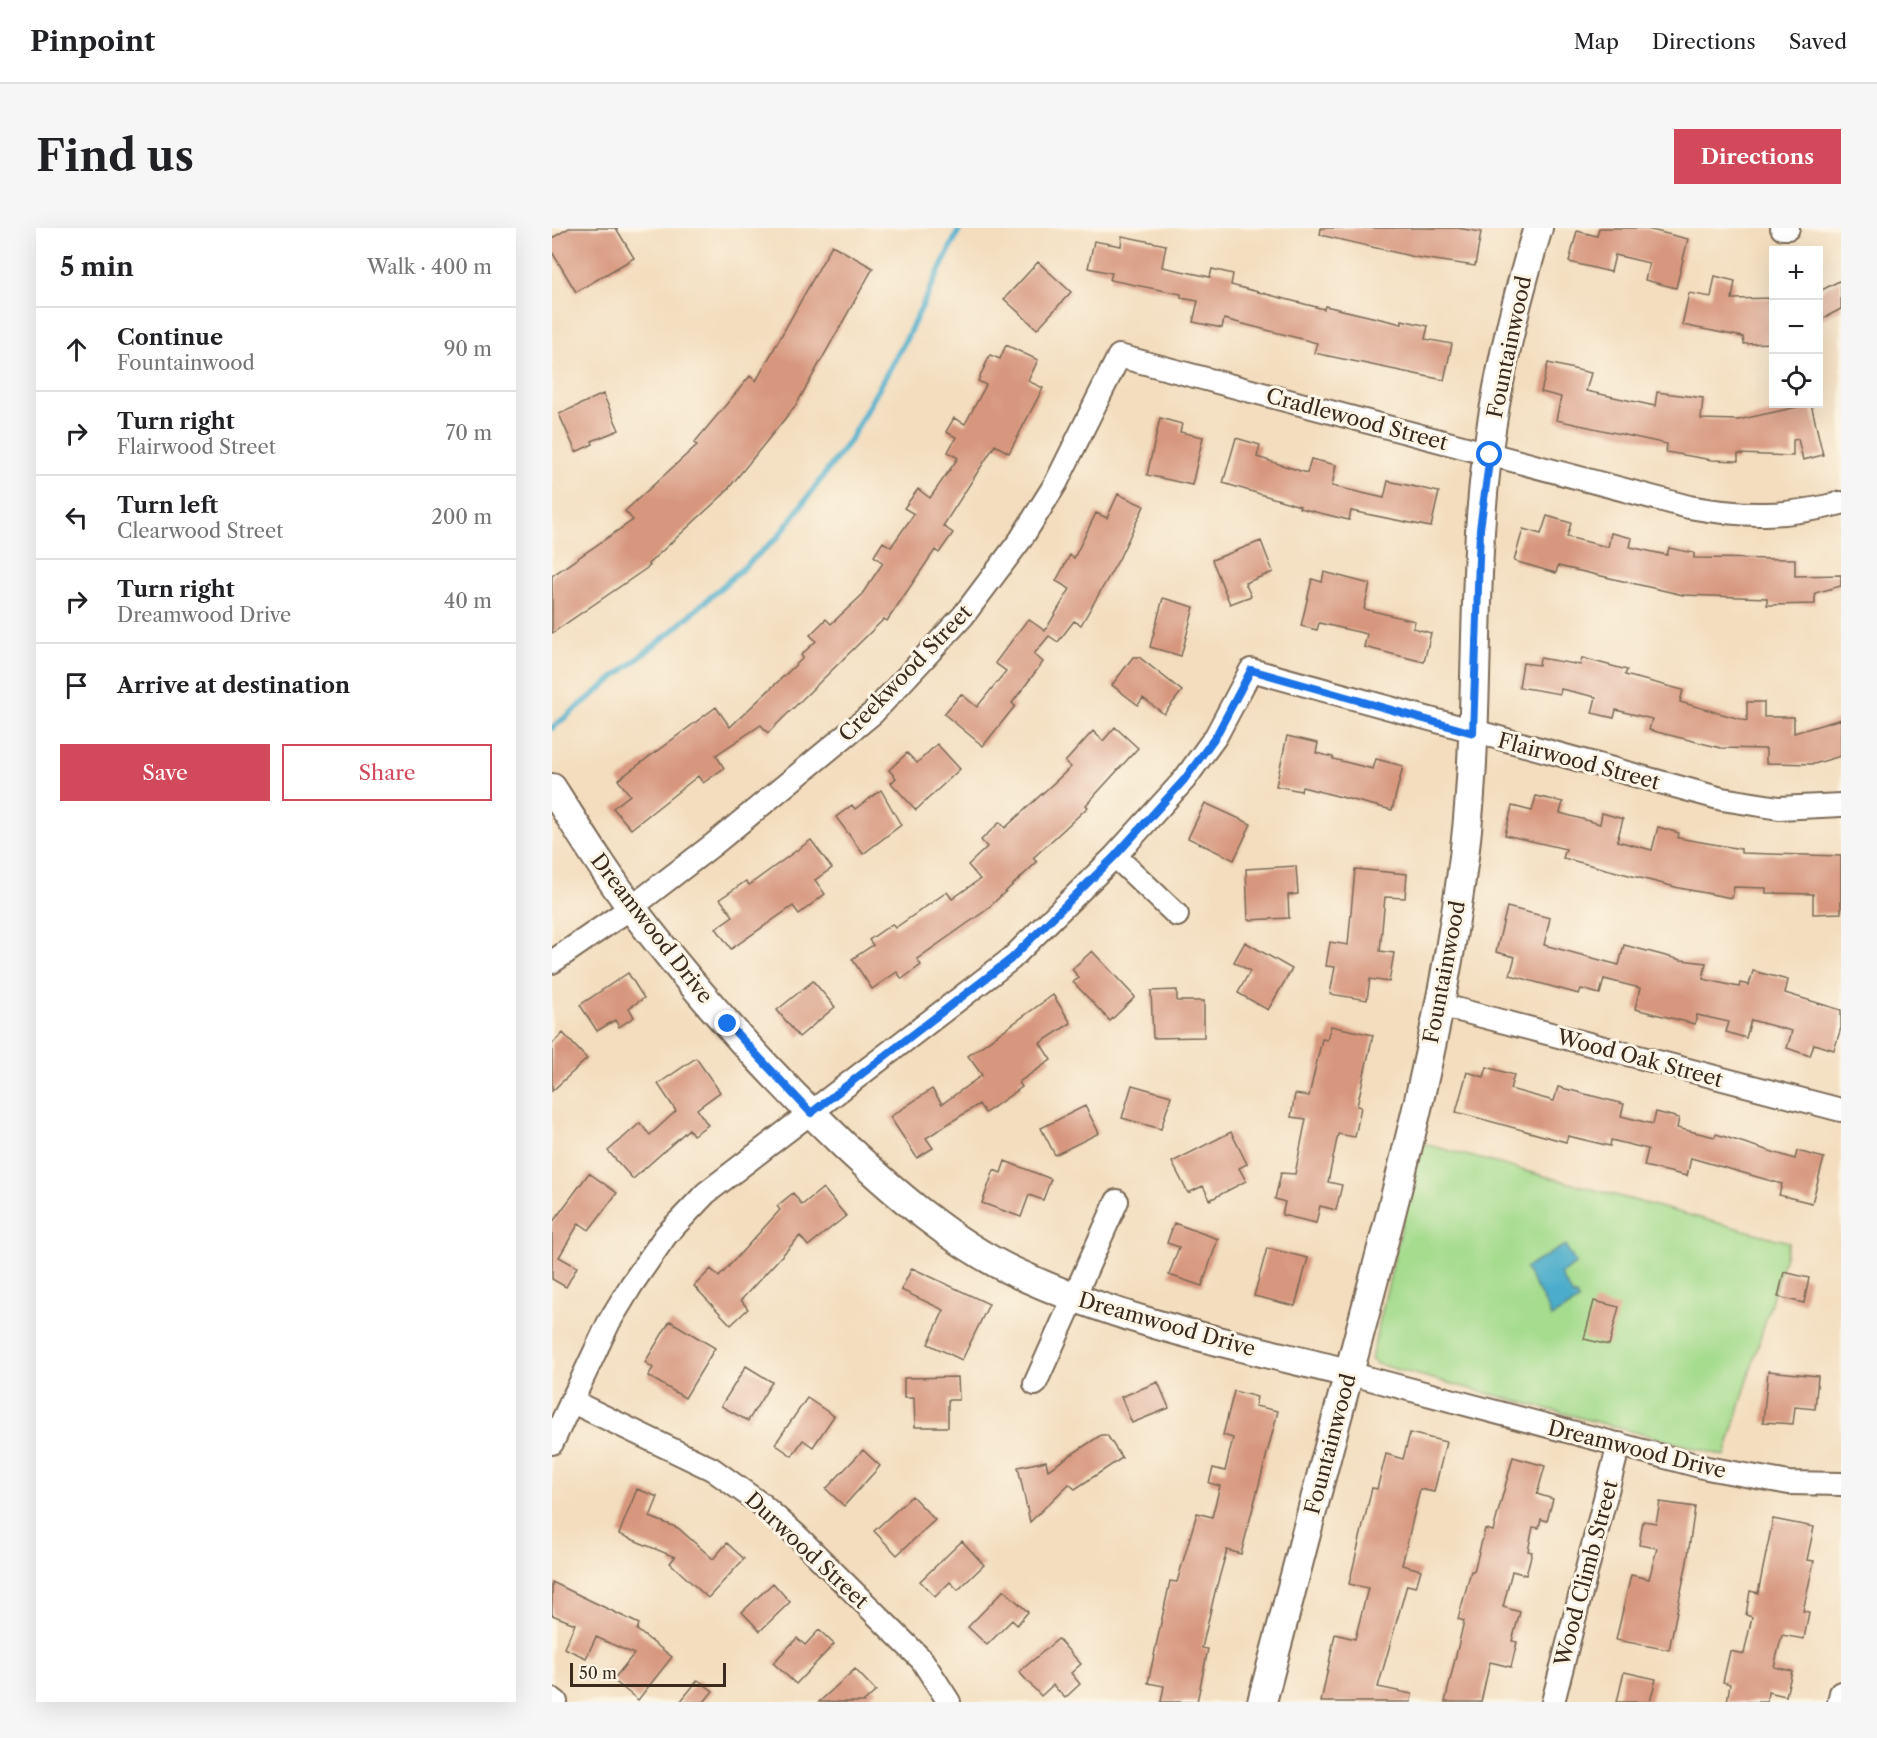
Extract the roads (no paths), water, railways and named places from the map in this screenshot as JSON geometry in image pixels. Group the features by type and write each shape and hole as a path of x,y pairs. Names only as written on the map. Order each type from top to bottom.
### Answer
{"street":[{"name":"Fountainwood","path":"1262,1702 1377,1269 1440,1005 1461,879 1473,733 1480,529 1494,409 1510,329 1538,228"},
{"path":"1782,228 1788,228"},
{"name":"Cradlewood Street","path":"1119,356 1689,507 1727,514 1775,515 1841,503"},
{"name":"Creekwood Street","path":"552,962 632,907 833,748 873,713 963,616 1021,539 1056,483 1119,356"},
{"name":"Flairwood Street","path":"1115,856 1191,772 1216,736 1251,670 1473,733 1752,805 1806,808 1841,805"},
{"name":"Dreamwood Drive","path":"552,788 606,872 650,932 728,1024 811,1113 870,1169 974,1251 1073,1298 1127,1317 1755,1478 1789,1483 1841,1484"},
{"path":"552,1443 609,1322 666,1235 706,1194 1011,959 1115,856 1177,915"},
{"name":"Wood Oak Street","path":"1440,1005 1841,1110"},
{"path":"1035,1384 1117,1201"},
{"name":"Durwood Street","path":"571,1401 712,1469 761,1504 796,1535 922,1660 949,1702"},
{"name":"Wood Climb Street","path":"1553,1702 1619,1444"},
{"path":"1839,1702 1841,1693"},
{"path":"552,1699 556,1702"}],"water":[{"path":"1565,1245 1576,1264 1560,1274 1573,1296 1576,1295 1579,1301 1551,1317 1525,1268"}],"waterway":[{"path":"552,728 672,631 778,537 850,440 905,341 960,228"}]}
